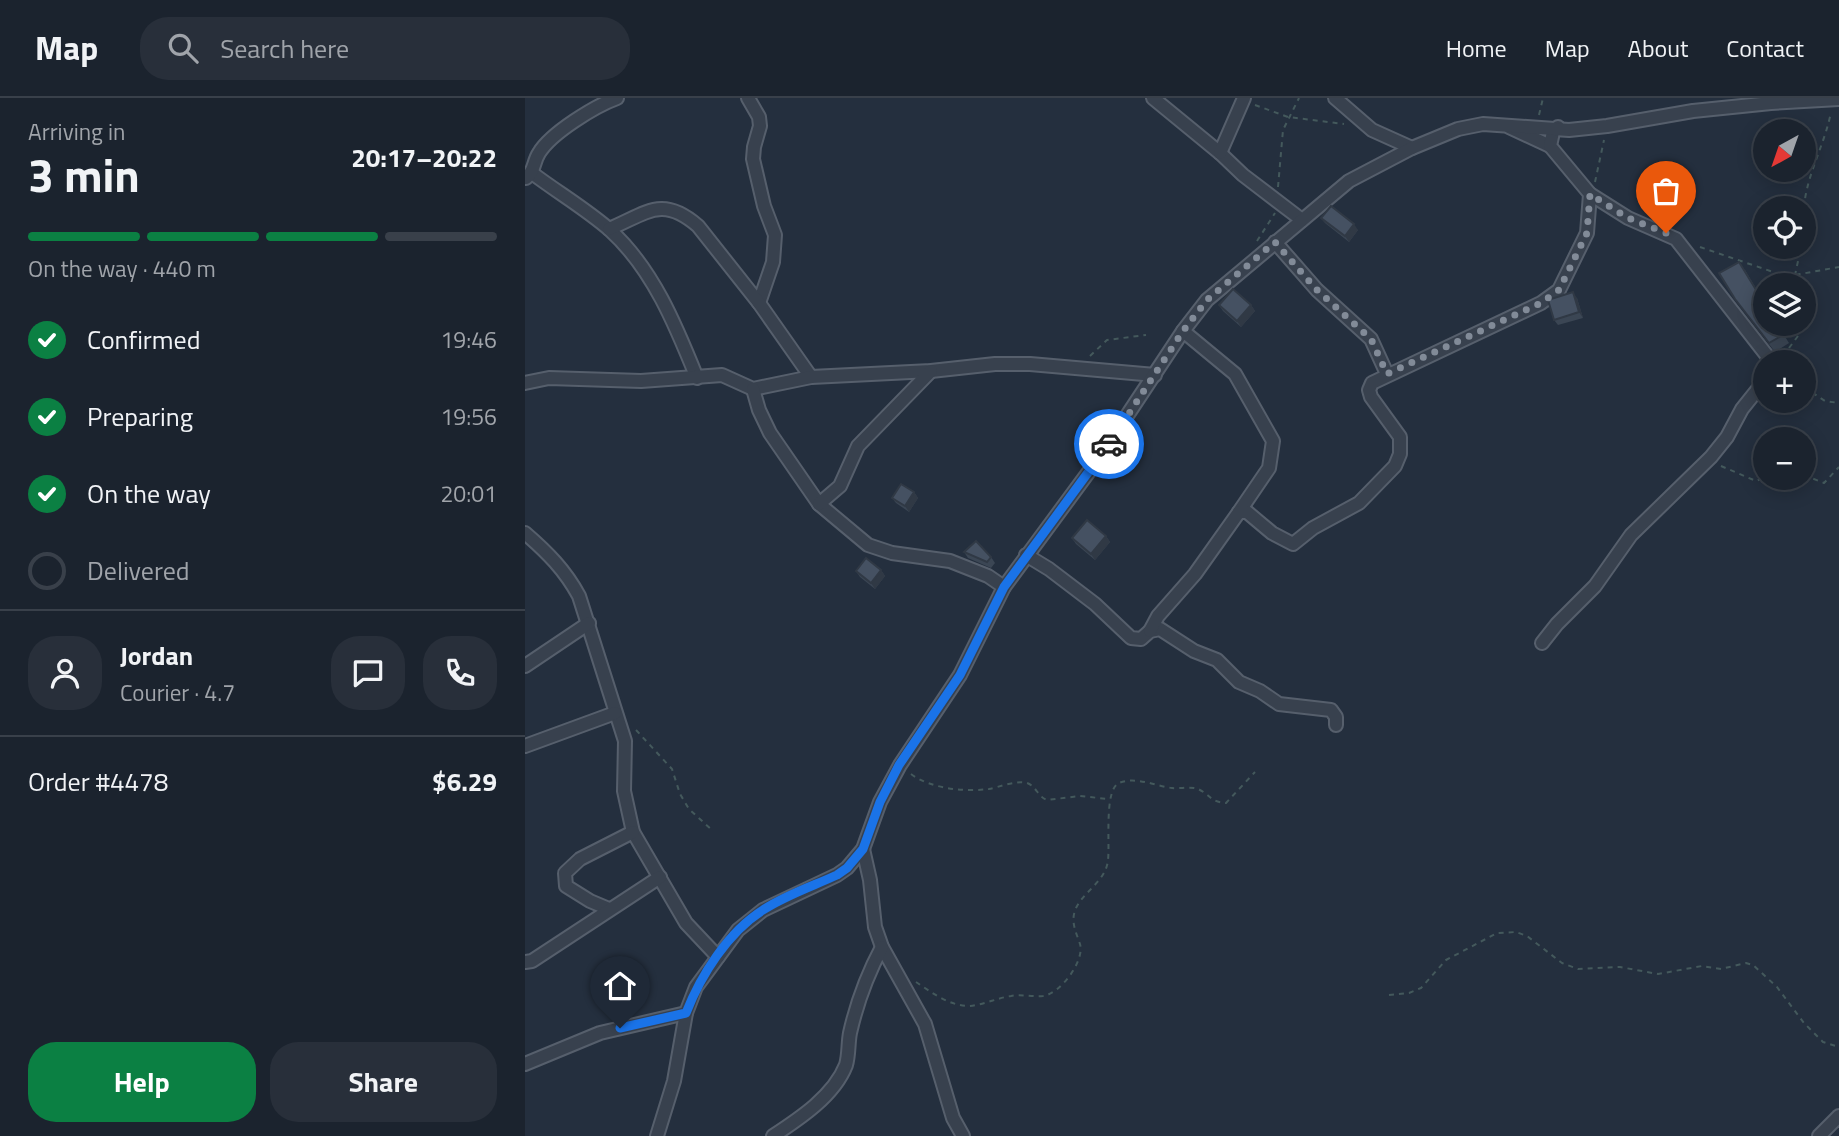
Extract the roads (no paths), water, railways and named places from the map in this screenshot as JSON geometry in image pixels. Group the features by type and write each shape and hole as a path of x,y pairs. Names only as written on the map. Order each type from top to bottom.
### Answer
{"street":[{"path":"617,98 605,102 560,132 539,153 528,175 609,229 639,264 659,293 697,378"},
{"path":"748,98 759,117 760,126 753,159 764,206 775,235 773,262 759,303"},
{"path":"1153,98 1243,175 1301,220"},
{"path":"1335,98 1373,130 1412,148"},
{"path":"1220,153 1244,100"},
{"path":"657,1136 674,1080 686,1013 696,987 738,930 763,910 837,875 847,868 863,849 880,802 899,765 960,675 1004,587 1099,458 1183,331 1207,300 1349,181 1412,148 1458,129 1483,124 1503,124 1569,130 1607,126 1693,110 1836,100"},
{"path":"1503,124 1550,146 1590,194 1628,218 1675,239 1763,350"},
{"path":"1550,146 1553,132 1558,127"},
{"path":"1239,512 1247,512 1272,533 1293,544 1313,528 1368,496 1395,466 1400,454 1400,436 1371,397 1369,390 1372,383 1541,303 1559,290 1587,233 1590,194"},
{"path":"609,229 655,209 670,208 686,216 698,226 759,303 811,377"},
{"path":"1275,242 1317,290 1371,339 1387,374"},
{"path":"1026,555 1095,604 1131,638 1141,639 1195,574 1239,512 1269,468 1273,441 1235,374 1183,331"},
{"path":"525,383 549,378 584,377 641,381 722,375 753,389 811,377 1007,364 1155,375"},
{"path":"819,504 840,486 858,446 931,371"},
{"path":"753,389 770,433 819,504 868,545 893,553 950,561 988,576 1004,587"},
{"path":"1542,643 1595,586 1631,535 1711,457 1753,395"},
{"path":"525,533 551,556 569,577 589,623 625,741 624,791 633,832 686,923 717,957"},
{"path":"525,667 589,623"},
{"path":"1150,631 1160,629 1168,632 1193,650 1217,660 1239,682 1260,691 1279,704 1331,710 1336,717 1336,725"},
{"path":"526,743 616,716"},
{"path":"609,909 566,886 565,873 580,859 633,832"},
{"path":"863,849 870,880 875,927 882,947 925,1024 953,1118 963,1136"},
{"path":"525,962 532,961 660,877"},
{"path":"773,1136 800,1118 829,1090 842,1071 846,1064 850,1034 865,979 882,947"},
{"path":"525,1064 600,1033 686,1013"},
{"path":"1819,1136 1839,1116"}]}
